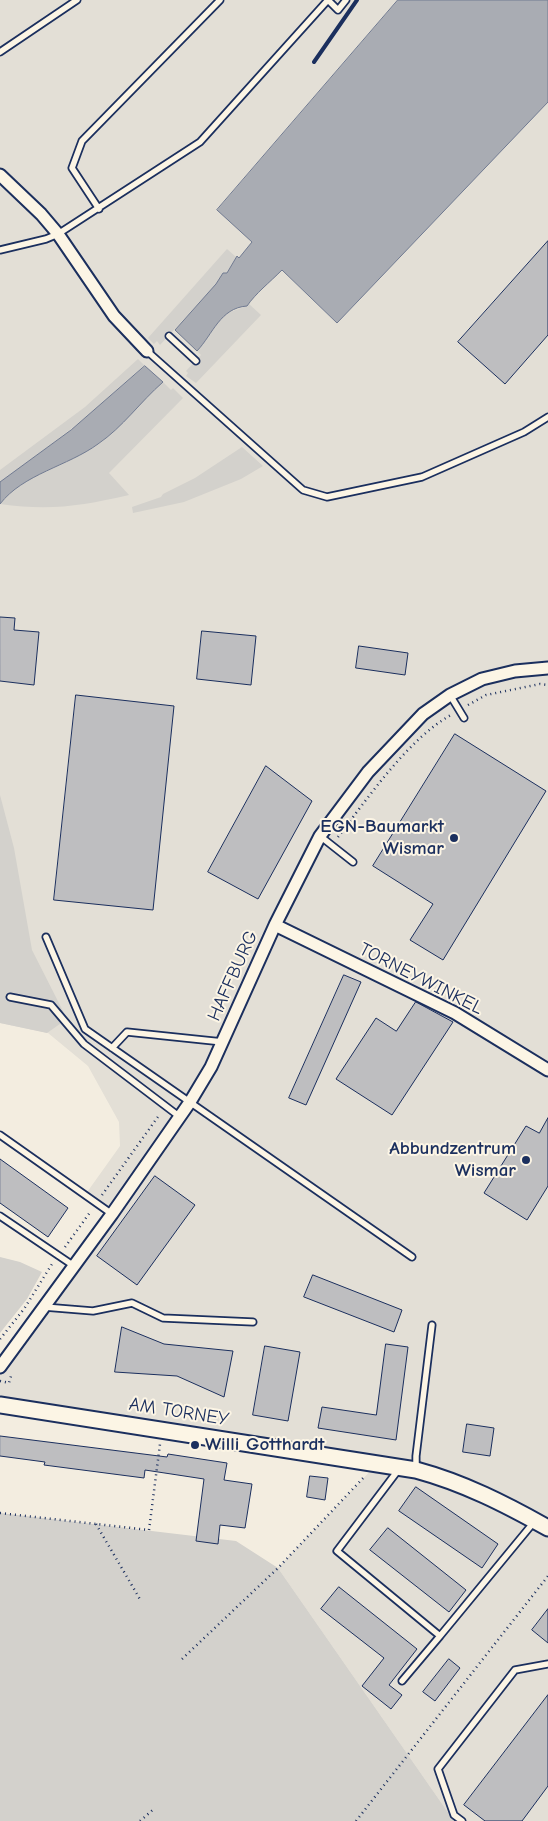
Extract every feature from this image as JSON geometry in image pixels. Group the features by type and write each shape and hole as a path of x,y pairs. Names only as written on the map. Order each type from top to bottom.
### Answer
{"street":[{"path":"0,175 41,214 58,234 114,316 147,351"},
{"name":"HAFFBURG","path":"0,1367 112,1214 190,1102 211,1067 275,925 320,836 368,772 423,714 450,695 482,679 515,671 548,668"},
{"name":"TORNEYWINKEL","path":"275,925 455,1013 548,1070"},
{"name":"AM TORNEY","path":"0,1404 378,1462 416,1470 446,1478 488,1496 542,1524"}],"lane":[{"path":"0,52 77,0"},
{"path":"99,209 72,168 82,141 220,0"},
{"path":"0,250 46,239 58,234 200,142 328,0 338,10 346,0"},
{"path":"169,336 196,361"},
{"path":"147,351 303,490 327,497 422,477 524,432 548,417"},
{"path":"450,695 464,718"},
{"path":"320,836 353,862"},
{"path":"46,937 85,1029 412,1256"},
{"path":"10,997 52,1005 84,1044 180,1117"},
{"path":"112,1048 127,1032 223,1042"},
{"path":"0,1135 112,1214"},
{"path":"0,1216 74,1266"},
{"path":"44,1307 93,1311 132,1303 163,1318 253,1322"},
{"path":"416,1470 416,1456 432,1325"},
{"path":"400,1467 337,1551 440,1636"},
{"path":"402,1682 440,1636 542,1524"},
{"path":"462,1821 454,1815 438,1769 515,1670 548,1664"}],"path":[{"path":"331,846 392,769 436,724 486,695 540,684 548,685"},
{"path":"0,1339 24,1309 44,1274 166,1106"},
{"path":"0,1381 9,1383"},
{"path":"0,1513 150,1530 162,1430"},
{"path":"182,1659 278,1568 378,1462"},
{"path":"96,1524 142,1601"},
{"path":"356,1821 548,1576"},
{"path":"140,1821 155,1808"}],"shaded area":[{"path":"0,0 400,0 267,256 337,323 548,102 548,1821 454,1821 278,1568 378,1463 0,1405 0,1367 112,1215 85,1195 120,1146 119,1122 88,1066 48,1033 0,1023"},
{"path":"398,0 548,0 548,102 337,323 282,270 247,306 230,311 218,323 197,351 175,330 216,284 223,273 227,273 237,256 239,258 252,242 217,210"},
{"path":"227,249 236,257 227,273 223,273 216,284 160,345 157,341 154,344 148,338"},
{"path":"249,304 261,315 196,383 186,376 188,373 186,371 201,355 197,351 221,318"},
{"path":"138,359 145,366 128,382 0,482 0,470 85,407"},
{"path":"145,366 163,382 115,430 86,452 21,485 0,504 0,482 71,430"},
{"path":"163,382 171,390 173,388 183,398 109,473 129,495 65,506 34,507 0,504 9,494 32,478 99,444 116,430"},
{"path":"242,447 263,466 241,479 184,502 133,513 132,507 161,497 163,494 195,478"},
{"path":"0,795 14,848 32,950 67,1019 47,1033 0,1023"},
{"path":"0,1257 20,1262 42,1272 27,1299 0,1333"},
{"path":"0,1513 236,1541 278,1568 454,1821 0,1821"}],"building":[{"path":"548,241 548,335 505,384 458,342"},
{"path":"0,617 15,618 14,630 39,632 34,685 0,681"},
{"path":"202,631 256,636 251,685 197,679"},
{"path":"359,646 408,653 405,675 356,668"},
{"path":"76,695 174,706 153,910 54,900"},
{"name":"EGN-Baumarkt Wismar","path":"455,734 546,791 443,960 410,940 433,904 373,866"},
{"path":"266,766 312,801 258,899 208,872"},
{"path":"344,975 361,982 306,1105 289,1098"},
{"path":"416,1002 453,1022 392,1115 336,1079 376,1018 396,1031"},
{"name":"Abbundzentrum Wismar","path":"548,1118 548,1186 527,1220 484,1193 526,1126 539,1133"},
{"path":"0,1159 68,1208 48,1237 0,1203"},
{"path":"155,1176 195,1205 137,1285 97,1256"},
{"path":"313,1275 402,1310 394,1332 304,1297"},
{"path":"122,1327 164,1344 233,1351 224,1397 177,1376 115,1372"},
{"path":"386,1344 408,1347 396,1440 318,1428 322,1407 376,1415"},
{"path":"265,1346 300,1352 288,1421 253,1415"},
{"path":"467,1424 494,1428 490,1456 463,1452"},
{"path":"0,1436 167,1457 168,1454 227,1463 224,1480 252,1484 245,1528 220,1525 218,1544 196,1541 204,1479 145,1470 144,1478 44,1465 45,1462 0,1456"},
{"path":"310,1476 328,1478 325,1500 307,1497"},
{"path":"416,1487 498,1544 482,1568 399,1511"},
{"path":"388,1528 466,1590 449,1612 370,1550"},
{"path":"339,1587 417,1649 389,1685 402,1695 391,1709 362,1686 384,1658 321,1609"},
{"path":"548,1609 548,1643 532,1630"},
{"path":"449,1659 460,1668 435,1701 423,1692"},
{"path":"548,1695 548,1786 522,1821 485,1821 464,1805"}],"railway":[{"path":"314,62 357,0"}],"place":[{"name":"EGN-Baumarkt Wismar","path":"454,838"},
{"name":"Abbundzentrum Wismar","path":"526,1160"},
{"name":"Willi Gotthardt","path":"195,1445"}]}
